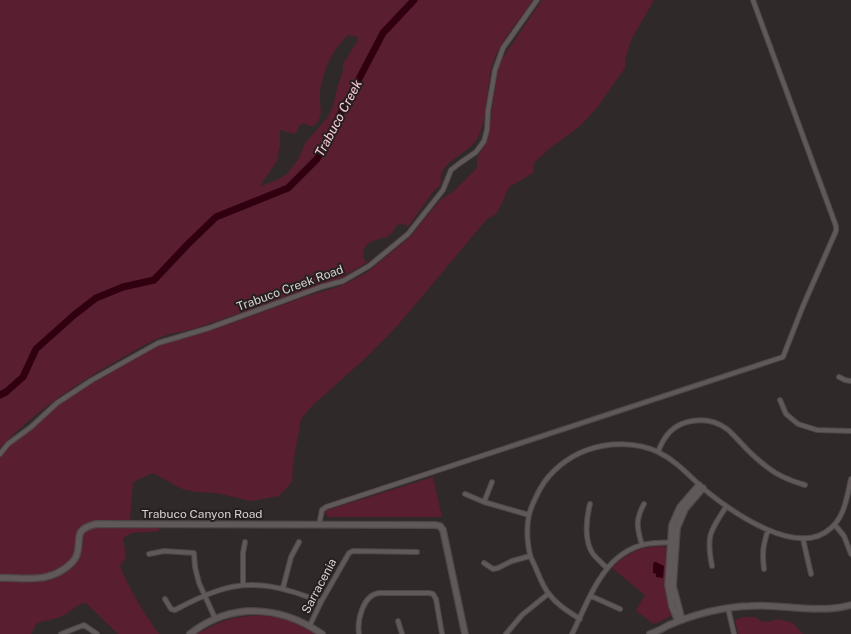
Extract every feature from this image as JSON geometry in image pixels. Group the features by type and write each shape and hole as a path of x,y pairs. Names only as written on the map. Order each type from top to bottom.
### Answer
{"main road":[{"path":"680,621 672,606 668,585 673,543 672,525 680,507 701,486"},
{"name":"Trabuco Canyon Road","path":"0,578 42,578 54,574 71,563 75,558 78,551 79,536 81,531 87,526 96,524 435,525 440,526 443,530 465,634"},
{"path":"650,634 706,612 728,608 766,605 835,608 851,605"},
{"path":"190,634 215,618 229,614 254,611 277,613 299,620 310,625 322,634"}],"street":[{"name":"Trabuco Creek Road","path":"0,454 8,444 31,427 57,403 92,380 158,343 209,328 343,281 369,266 408,234 443,190 451,170 476,152 484,141 487,130 488,111 495,70 499,57 503,48 537,0"},
{"path":"319,525 322,510 326,507 783,357 803,306 836,231 836,226 753,0"},
{"path":"839,377 851,381"},
{"path":"780,400 786,414 798,424 818,430 851,431"},
{"path":"658,452 665,438 673,429 681,424 696,420 713,421 727,429 748,451 767,467 788,480 805,485"},
{"path":"580,619 562,607 548,594 530,556 528,536 529,515 535,498 543,483 567,460 582,452 595,447 611,444 634,445 658,452 681,467 726,507 768,530 796,539 817,537 827,532 834,525 844,510 851,479"},
{"path":"484,502 492,482"},
{"path":"465,494 484,502 529,515"},
{"path":"590,504 587,520 588,541 593,554 607,568"},
{"path":"642,545 637,524 644,504"},
{"path":"712,566 708,550 710,535 712,528 726,507"},
{"path":"834,525 844,536 851,554"},
{"path":"764,570 763,548 768,530"},
{"path":"803,539 811,574"},
{"path":"243,585 243,553 245,542"},
{"path":"283,588 291,557 299,542"},
{"path":"572,634 607,568 620,555 642,545 673,543"},
{"path":"149,554 164,551 194,554 195,567 199,583 215,618"},
{"name":"Sarracenia","path":"310,625 321,602 351,552 417,552"},
{"path":"484,563 493,570 512,561 530,556"},
{"path":"165,599 171,609 175,610 205,595 223,589 243,585 259,585 283,588 321,602"},
{"path":"359,634 358,625 361,612 368,599 374,593 433,594 436,599 442,634"},
{"path":"506,634 522,615 548,594"},
{"path":"591,596 620,609"},
{"path":"728,608 734,634"},
{"path":"398,621 402,634"},
{"path":"62,634 84,625 97,634"}],"shaded area":[{"path":"0,0 533,0 498,51 489,78 483,123 477,139 468,149 451,161 443,170 441,184 432,193 408,227 404,224 397,225 392,233 385,238 377,239 368,243 364,249 363,255 366,262 371,260 341,278 194,329 164,336 151,342 72,388 27,422 0,448","holes":["348,35 357,37 358,40 343,64 343,70 333,106 328,117 305,143 299,158 287,174 275,181 260,186 277,161 280,145 280,130 295,134 299,126 304,123 309,126 313,126 317,123 321,112 321,86 329,61 335,50"]},
{"path":"542,0 654,0 631,40 625,59 625,68 596,109 579,127 550,148 534,163 533,173 509,187 496,214 487,219 398,325 369,355 312,406 301,419 293,464 292,482 279,496 251,501 216,493 196,492 182,489 153,473 133,482 130,520 103,520 103,522 81,528 77,535 74,556 58,570 34,576 0,576 0,457 7,447 67,398 161,343 220,327 307,296 341,286 366,273 410,237 440,200 454,191 477,168 477,159 488,136 497,74 502,59"},
{"path":"433,477 442,517 328,517 325,513 327,510"},
{"path":"94,528 159,528 159,531 132,533 123,538 126,557 120,566 137,601 159,634 118,634 86,603 77,606 60,617 36,624 31,634 0,634 0,580 43,581 55,577 78,559 83,534"},
{"path":"662,546 667,549 668,552 666,586 668,602 672,613 669,617 654,624 636,611 645,595 612,568 622,559 635,551 648,547"},
{"path":"654,562 664,566 663,578 656,577 656,574 653,573"},
{"path":"266,615 297,624 315,634 197,634 230,619 246,616"},
{"path":"743,617 756,617 760,621 768,622 778,619 793,623 803,634 738,634 735,620"}],"waterway":[{"name":"Trabuco Creek","path":"0,395 6,392 23,377 36,349 74,315 96,298 123,287 154,280 216,217 288,188 317,159 383,33 414,0"}]}
